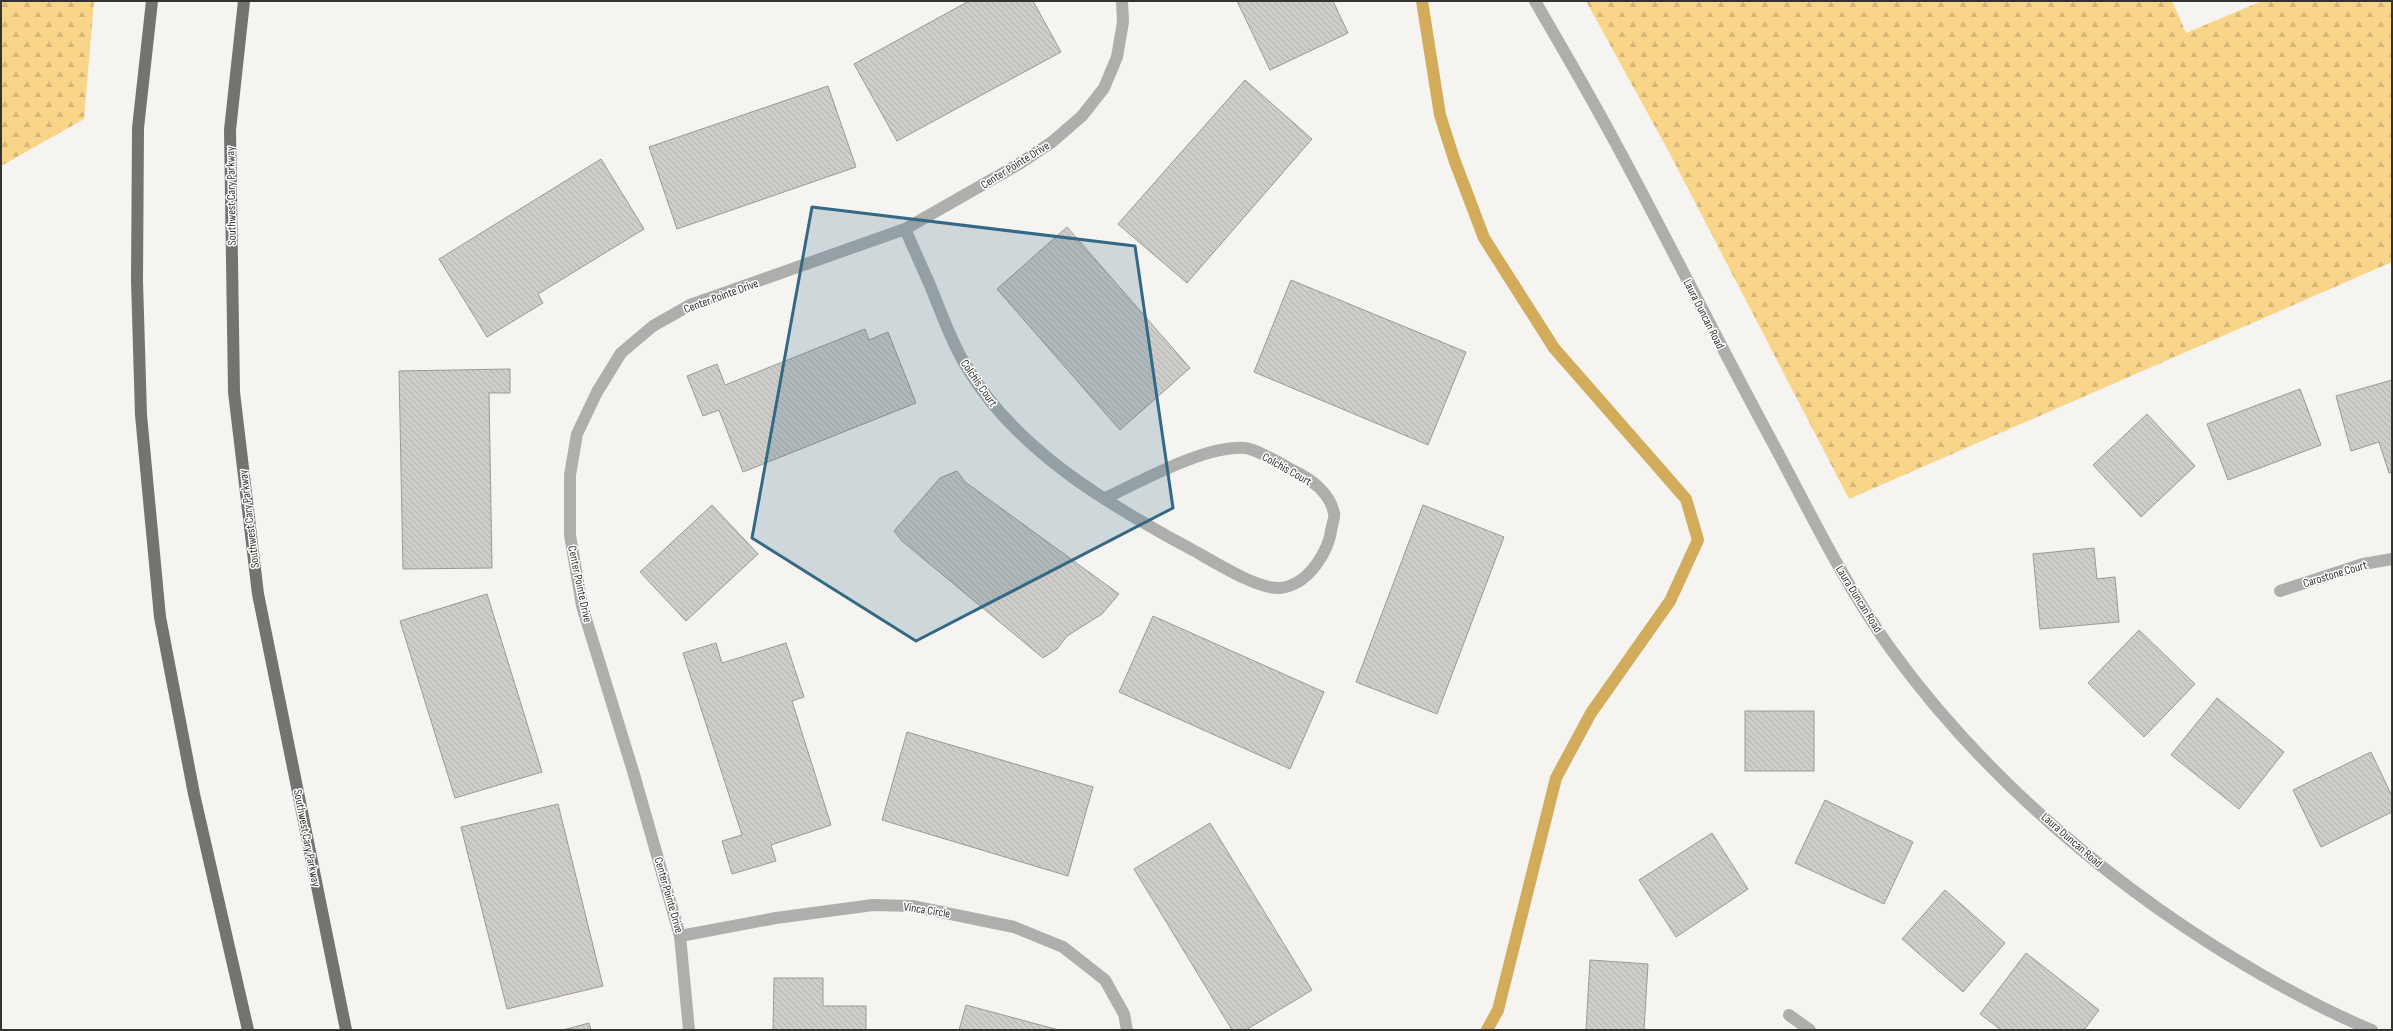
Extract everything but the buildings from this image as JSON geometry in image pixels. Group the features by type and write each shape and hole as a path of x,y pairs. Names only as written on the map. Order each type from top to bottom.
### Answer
{"main road":[{"path":"152,1 138,128 137,281 141,415 160,617 194,794 248,1030"},
{"name":"Southwest Cary Parkway","path":"244,1 230,130 234,392 258,594 346,1030"}],"street":[{"name":"Center Pointe Drive","path":"689,1030 680,936 633,770 582,606 570,534 570,476 577,434 597,392 622,354 653,326 690,305 905,229 1019,164 1052,142 1082,116 1104,88 1117,57 1123,22 1122,1"},
{"name":"Laura Duncan Road","path":"1535,1 1615,142 1729,363 1849,584 1889,647 1934,705 2000,774 2071,842 2154,907 2230,956 2293,992 2372,1030"},
{"name":"Colchis Court","path":"905,229 948,333 966,367 992,404 1042,453 1105,498 1171,538 1251,581 1280,588 1300,581 1318,562 1330,541 1334,513 1323,492 1309,478 1247,448 1213,452 1194,458 1105,498"},
{"name":"Carostone Court","path":"2280,591 2363,564 2392,559"},
{"name":"Vinca Circle","path":"680,936 776,918 873,905 912,906 1014,926 1063,948 1105,980 1124,1014 1126,1030"},
{"path":"1789,1015 1810,1030"}],"highlighted area":[{"path":"812,207 1135,246 1173,508 916,641 752,538"}],"green space":[{"path":"1,1 94,1 84,119 1,166"},
{"path":"1586,1 2172,1 2186,33 2262,1 2392,1 2392,262 1849,499 1670,154"}],"waterway":[{"path":"1422,1 1440,115 1454,159 1484,238 1554,348 1686,499 1698,540 1670,601 1591,713 1556,778 1498,1010 1487,1030"}]}
